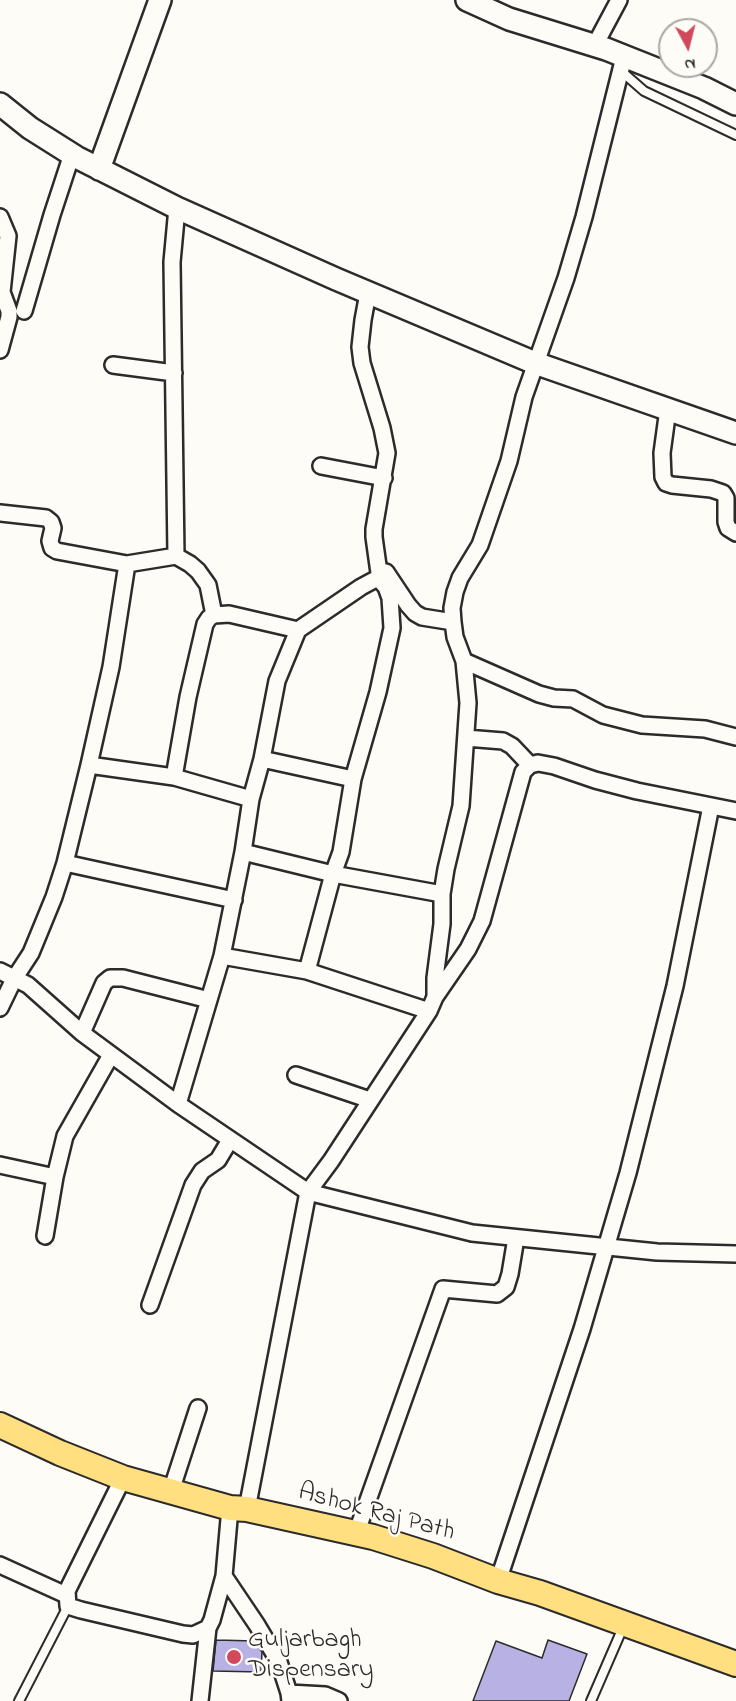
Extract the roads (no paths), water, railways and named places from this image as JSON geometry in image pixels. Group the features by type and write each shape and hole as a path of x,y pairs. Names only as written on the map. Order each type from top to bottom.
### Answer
{"main road":[{"name":"Ashok Raj Path","path":"0,1425 60,1453 123,1478 238,1508 356,1534 433,1556 736,1664"}],"street":[{"path":"99,169 160,0"},
{"path":"467,0 509,19 595,45 622,63 704,88 736,104"},
{"path":"595,45 619,0"},
{"path":"432,1004 442,924 442,894 461,806 468,703 464,662 455,637 453,622 452,608 455,592 460,578 480,545 509,461 520,409 569,268 584,217 622,63"},
{"path":"0,104 30,128 72,154 177,208 368,293 536,363 736,433"},
{"path":"24,311 72,154"},
{"path":"176,556 172,244 177,208"},
{"path":"0,217 8,236 2,292 9,317 0,350"},
{"path":"307,971 343,842 353,779 378,692 392,628 390,598 386,587 380,580 374,529 387,453 362,363 360,347 368,293"},
{"path":"113,365 174,373"},
{"path":"668,409 662,453 662,467 666,483 718,490 723,493 726,498 726,522 728,528 736,533"},
{"path":"321,466 384,478"},
{"path":"0,513 46,519 51,522 53,528 50,541 52,548 57,551 127,564 176,556 198,571 208,585 214,615"},
{"path":"377,561 415,613 422,617 453,622"},
{"path":"0,1008 14,979 31,953 65,863 111,668 127,564"},
{"path":"178,1104 222,956 251,799 262,759 277,681 298,630 361,587 374,580 380,580"},
{"path":"174,777 188,697 209,618 214,615 229,614 298,630"},
{"path":"464,662 539,694 573,699 603,715 642,725 705,729 736,737"},
{"path":"466,738 503,741 512,746 530,765"},
{"path":"262,759 353,779"},
{"path":"200,1701 208,1628 213,1620 224,1576 308,1192 331,1161 477,932 523,772 530,765 538,763 637,791 736,811"},
{"path":"89,765 174,777 251,799"},
{"path":"498,1581 585,1318 628,1173 675,986 711,806"},
{"path":"243,852 333,874 442,894"},
{"path":"65,863 234,900"},
{"path":"222,956 307,971 432,1004"},
{"path":"0,971 28,985 82,1033 111,1055 178,1104 308,1192 458,1230 657,1252 736,1254"},
{"path":"82,1033 104,983 110,978 123,978 209,1000"},
{"path":"45,1236 65,1136 111,1055"},
{"path":"296,1075 370,1100"},
{"path":"150,1305 193,1185 202,1171 218,1160 230,1140"},
{"path":"0,1164 55,1178"},
{"path":"356,1534 443,1289 497,1294 506,1287 516,1238"},
{"path":"171,1491 198,1408"},
{"path":"67,1600 67,1591 123,1478"},
{"path":"0,1565 67,1600 81,1611 183,1634 193,1635 208,1628"},
{"path":"224,1576 279,1662 290,1697 326,1695 339,1701"}],"lane":[{"path":"622,63 644,91 736,135"},
{"path":"19,1701 67,1600"},
{"path":"591,1701 624,1623"}],"place":[{"name":"Guljarbagh Dispensary","path":"234,1657"}]}
